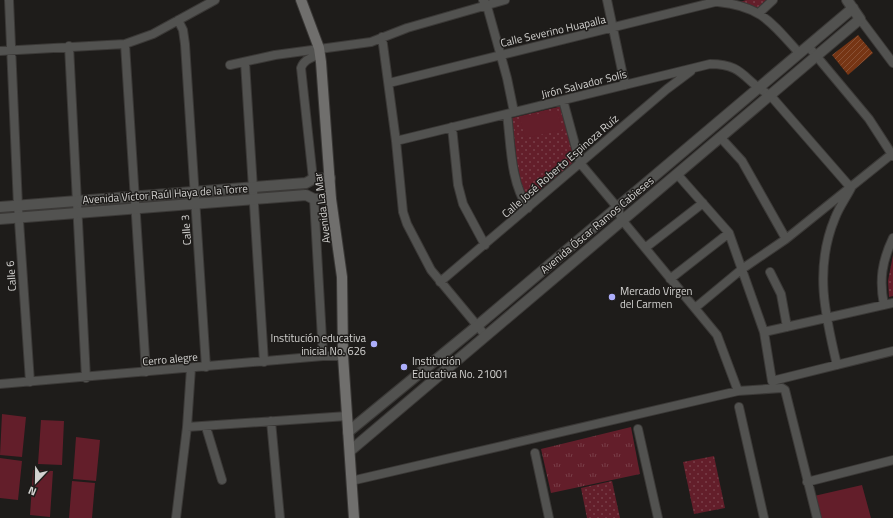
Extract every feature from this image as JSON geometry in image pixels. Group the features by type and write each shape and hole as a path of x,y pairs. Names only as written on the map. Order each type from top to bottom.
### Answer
{"main road":[{"name":"Avenida La Mar","path":"301,0 319,51 331,199 342,277 343,356 354,518"}],"street":[{"name":"Calle 6","path":"9,0 18,206 30,382"},
{"path":"0,51 125,44 153,34 215,0"},
{"path":"230,65 371,42 485,3 505,0"},
{"path":"607,0 625,85"},
{"path":"759,13 773,0"},
{"path":"719,1 742,6 759,13 770,21 799,53"},
{"name":"Calle Severino Huapalla","path":"389,83 719,1"},
{"path":"485,3 500,55 511,113 516,182 522,199 528,208"},
{"path":"850,4 893,62"},
{"name":"Avenida Óscar Ramos Cabieses","path":"348,432 477,326 808,46 850,4"},
{"name":"Avenida Óscar Ramos Cabieses","path":"350,451 485,335 860,19"},
{"name":"Calle 3","path":"178,20 183,30 185,44 206,367"},
{"path":"382,37 396,141 403,212 407,224 423,257 440,282 485,335"},
{"path":"125,44 146,372"},
{"path":"69,46 86,378"},
{"path":"695,308 742,269 786,239 892,154 869,119 808,46"},
{"path":"313,179 301,68 303,62 319,51"},
{"path":"245,62 264,362"},
{"name":"Jirón Salvador Solís","path":"396,141 710,64 732,66 758,88 770,95 851,188"},
{"name":"Calle José Roberto Espinoza Ruíz","path":"440,282 667,89 695,68"},
{"path":"563,100 580,164 616,207 622,220 717,335 738,391"},
{"path":"452,127 458,185 463,204 485,245"},
{"path":"720,137 742,161 786,239"},
{"path":"677,174 729,234 764,332 772,381 893,351"},
{"name":"Avenida Víctor Raúl Haya de la Torre","path":"0,207 253,188 306,183 313,179 330,178"},
{"path":"836,365 826,318 822,288 823,262 835,217 851,188"},
{"name":"Avenida Víctor Raúl Haya de la Torre","path":"0,219 306,195 314,199 331,199"},
{"path":"314,199 323,356"},
{"path":"645,248 703,203"},
{"path":"670,278 729,234"},
{"path":"884,305 880,279 885,255 893,238"},
{"path":"770,272 781,294 787,327"},
{"path":"764,332 893,303"},
{"name":"Cerro alegre","path":"0,384 86,378 323,356 343,356"},
{"path":"176,518 187,427 191,368"},
{"path":"351,481 738,391 772,387 782,388 785,390 817,518"},
{"path":"739,407 764,518"},
{"path":"187,427 206,427 347,416"},
{"path":"271,421 280,518"},
{"path":"206,427 222,480"},
{"path":"638,429 658,518"},
{"path":"535,453 549,518"},
{"path":"807,482 893,461"}],"green space":[{"path":"746,0 766,0 758,8 740,2"},
{"path":"561,107 574,158 572,164 532,196 523,192 517,163 512,118"},
{"path":"557,110 562,130 525,138 520,118"},
{"path":"893,255 893,296 889,297 888,281"},
{"path":"2,414 26,417 22,457 0,455"},
{"path":"41,420 64,421 62,465 38,464"},
{"path":"631,427 640,474 551,493 541,449"},
{"path":"76,437 100,440 96,481 73,479"},
{"path":"714,456 725,508 694,514 683,462"},
{"path":"0,458 22,461 18,500 0,498"},
{"path":"33,470 53,471 50,517 30,515"},
{"path":"72,481 95,483 92,518 69,518"},
{"path":"612,481 620,518 587,518 581,488"},
{"path":"862,485 871,518 820,518 814,496"}],"building":[{"path":"858,35 873,53 848,75 832,55"}],"place":[{"name":"Mercado Virgen del Carmen","path":"612,297"},
{"name":"Institución educativa inicial No. 626","path":"374,344"},
{"name":"Institución Educativa No. 21001","path":"404,367"}]}
